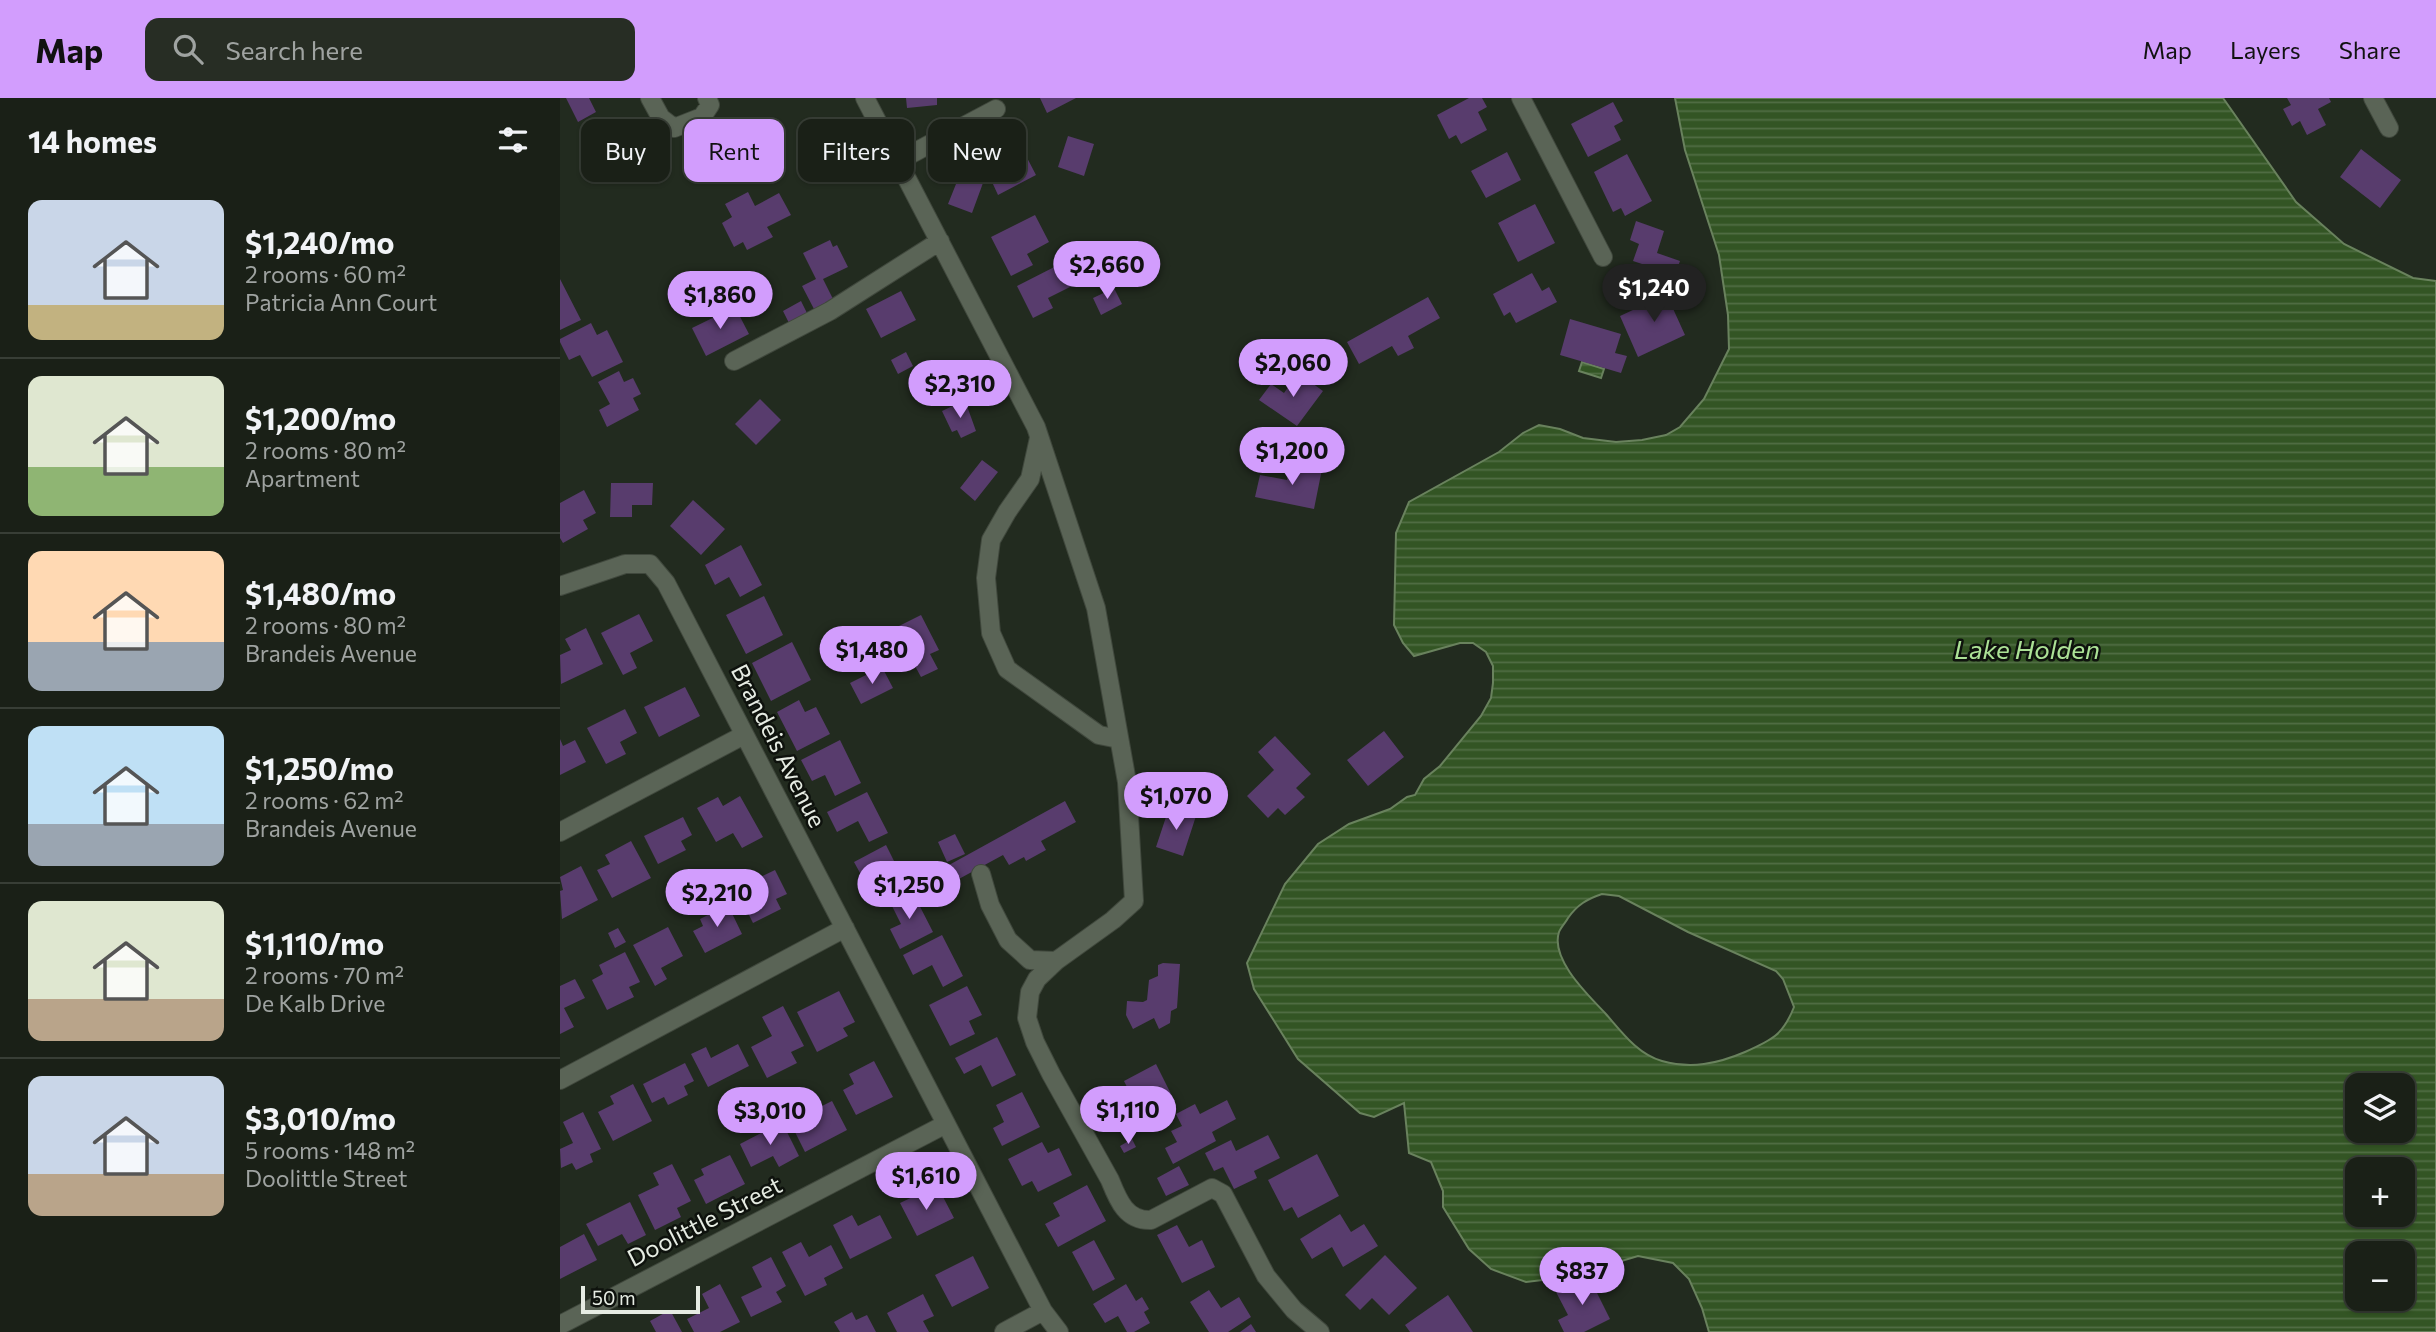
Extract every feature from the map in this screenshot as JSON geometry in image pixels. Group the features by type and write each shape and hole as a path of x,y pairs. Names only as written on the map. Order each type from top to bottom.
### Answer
{"street":[{"path":"650,98 661,118 674,128 702,117 709,105 707,98"},
{"path":"865,98 876,119"},
{"path":"1521,98 1603,257"},
{"path":"2373,98 2389,128"},
{"path":"914,153 996,109"},
{"path":"909,182 1040,438 1096,608 1127,782 1134,901 1113,920 1056,961 1037,979 1030,992 1027,1018 1035,1042 1110,1180 1117,1198 1129,1215 1141,1221 1151,1220 1212,1188 1223,1194 1266,1276 1294,1310 1320,1332"},
{"path":"734,361 830,311 940,241"},
{"path":"1040,438 1031,479 991,540 986,578 991,633 1007,670 1098,735 1119,739"},
{"name":"Brandeis Avenue","path":"560,586 625,564 650,564 666,583 1043,1311 1059,1332"},
{"path":"560,832 744,735"},
{"path":"981,874 990,905 1007,940 1030,960 1056,961"},
{"path":"560,1080 845,928"},
{"name":"Doolittle Street","path":"560,1325 946,1124"},
{"path":"1004,1332 1043,1311"}],"water":[{"name":"Lake Holden","path":"1675,98 2223,98 2296,202 2344,244 2413,278 2436,281 2436,1332 1709,1332 1689,1279 1673,1263 1638,1256 1568,1277 1526,1282 1491,1269 1469,1249 1443,1207 1443,1191 1431,1162 1409,1153 1404,1103 1374,1117 1360,1113 1298,1059 1254,989 1247,963 1285,884 1318,844 1349,824 1390,809 1407,797 1415,795 1424,779 1440,766 1481,716 1491,698 1493,666 1486,652 1473,643 1460,643 1414,656 1403,643 1394,625 1396,533 1409,502 1499,452 1523,433 1539,425 1560,429 1583,438 1616,442 1666,435 1680,427 1704,399 1729,349 1728,315 1719,255 1685,150","holes":["1602,894 1619,896 1688,932 1776,971 1783,979 1794,1007 1786,1024 1775,1036 1762,1044 1714,1062 1683,1065 1662,1061 1645,1053 1623,1034 1581,987 1560,954 1559,932 1571,913 1587,900"]},
{"path":"1582,362 1604,369 1601,378 1579,371"}],"building":[{"path":"566,98 589,98 596,112 578,122"},
{"path":"906,98 937,98 937,105 907,108"},
{"path":"1040,98 1076,98 1047,113"},
{"path":"1469,98 1482,98 1487,107 1478,112 1487,130 1461,144 1456,135 1449,139 1437,115"},
{"path":"2287,98 2329,98 2331,102 2318,109 2326,125 2307,135 2300,121 2292,126 2283,109 2291,105"},
{"path":"1613,102 1623,121 1614,126 1621,140 1588,157 1571,124"},
{"path":"1068,136 1094,144 1084,176 1058,167"},
{"path":"2361,149 2401,180 2380,208 2340,177"},
{"path":"1507,152 1521,180 1486,198 1471,171"},
{"path":"1627,154 1652,201 1625,216 1621,208 1613,212 1594,172"},
{"path":"1026,156 1036,175 1026,180"},
{"path":"957,182 983,183 972,213 948,204"},
{"path":"992,182 1023,182 998,195"},
{"path":"748,192 755,206 779,193 791,215 767,227 773,237 747,250 743,242 734,247 722,223 732,217 725,204"},
{"path":"1535,204 1555,243 1518,262 1498,223"},
{"path":"1035,215 1049,242 1027,254 1033,265 1011,276 991,237"},
{"path":"1636,221 1664,231 1657,253 1680,261 1675,275 1633,261 1639,244 1630,240"},
{"path":"830,240 833,247 837,245 848,267 823,279 833,299 814,309 802,286 816,279 803,253"},
{"path":"1070,259 1082,281 1048,298 1053,308 1033,318 1017,286"},
{"path":"1532,273 1542,291 1549,287 1557,302 1516,323 1510,312 1504,316 1493,294"},
{"path":"560,279 581,320 560,330"},
{"path":"1114,288 1122,304 1101,315 1093,298"},
{"path":"1680,288 1684,295 1670,302 1685,335 1638,357 1620,316"},
{"path":"901,291 916,320 881,338 866,309"},
{"path":"1428,297 1440,318 1408,336 1414,348 1398,356 1392,346 1359,364 1347,342"},
{"path":"801,301 808,315 790,325 783,311"},
{"path":"735,307 749,334 706,356 692,328"},
{"path":"1570,319 1621,334 1615,353 1627,356 1621,373 1560,355"},
{"path":"591,323 597,335 607,330 623,362 592,377 580,355 569,360 560,342 560,339"},
{"path":"906,352 913,366 898,374 891,360"},
{"path":"619,371 624,382 633,378 641,394 633,398 639,410 607,427 599,410 610,404 598,382"},
{"path":"1298,373 1323,391 1297,426 1259,400 1271,384 1284,393"},
{"path":"760,399 781,420 756,445 735,424"},
{"path":"961,402 964,407 967,406 976,431 961,438 957,430 952,432 942,411"},
{"path":"982,460 998,472 975,501 960,488"},
{"path":"1290,463 1322,469 1314,509 1255,497 1260,475 1287,480"},
{"path":"611,483 653,483 652,505 632,505 632,517 610,517"},
{"path":"584,490 596,513 583,520 588,529 563,543 560,538 560,503"},
{"path":"693,500 725,529 701,555 670,526"},
{"path":"741,545 762,585 740,597 729,577 715,585 705,565"},
{"path":"764,596 783,635 746,654 726,615"},
{"path":"639,614 653,641 630,653 637,668 623,675 601,633"},
{"path":"921,615 939,650 930,654 938,669 921,677 909,655 895,662 888,650 897,646 889,631"},
{"path":"586,628 603,664 561,684 560,655 571,650 565,639"},
{"path":"792,642 811,680 771,701 752,663"},
{"path":"882,667 893,688 861,704 850,683"},
{"path":"685,687 700,716 659,737 644,707"},
{"path":"799,700 805,712 816,707 830,734 797,751 777,712"},
{"path":"625,709 637,733 620,742 626,754 606,764 587,728"},
{"path":"1384,731 1404,757 1368,786 1347,760"},
{"path":"1275,736 1311,774 1296,788 1305,797 1285,815 1278,808 1268,818 1247,796 1274,770 1258,752"},
{"path":"560,739 563,746 575,740 586,762 560,775"},
{"path":"840,740 861,783 835,796 825,775 812,781 801,760"},
{"path":"867,792 888,833 869,842 858,821 837,832 827,812"},
{"path":"740,796 763,837 742,848 733,833 716,842 697,808 718,797 723,806"},
{"path":"1065,801 1076,822 1041,841 1046,850 1026,861 1024,857 1009,865 1003,855 957,880 949,865"},
{"path":"1169,808 1196,816 1183,856 1156,847"},
{"path":"683,817 692,835 681,841 686,850 658,864 644,836"},
{"path":"955,834 965,854 947,862 938,842"},
{"path":"631,841 651,878 612,898 597,870 610,864 605,855"},
{"path":"886,845 905,883 885,893 876,877 865,882 854,862"},
{"path":"581,866 598,900 562,919 560,891 563,890 560,877"},
{"path":"775,870 787,894 776,899 781,909 753,923 736,889"},
{"path":"912,891 933,932 900,949 890,929 901,924 890,902"},
{"path":"728,905 742,934 705,953 693,931 703,926 700,919"},
{"path":"668,927 683,956 661,968 667,979 655,986 633,945"},
{"path":"618,928 626,942 615,948 608,933"},
{"path":"942,935 963,976 943,987 932,965 913,975 903,955"},
{"path":"625,952 640,982 629,987 634,997 607,1010 592,980 603,974 599,965"},
{"path":"1180,964 1177,1008 1171,1011 1170,1023 1159,1029 1154,1018 1133,1029 1126,1015 1127,1001 1147,1000 1149,980 1158,976 1158,965"},
{"path":"575,979 585,998 564,1008 574,1027 560,1034 560,986"},
{"path":"967,986 982,1015 969,1021 975,1034 950,1046 929,1005"},
{"path":"839,991 855,1022 843,1028 848,1036 817,1052 797,1012"},
{"path":"783,1006 804,1046 791,1052 797,1063 767,1078 751,1047 772,1036 762,1017"},
{"path":"997,1037 1016,1075 992,1087 981,1065 964,1074 955,1058"},
{"path":"738,1044 749,1066 708,1087 691,1054 706,1047 711,1058"},
{"path":"874,1061 893,1097 856,1115 843,1090 854,1084 849,1074"},
{"path":"685,1063 694,1081 684,1086 688,1095 668,1105 664,1097 652,1103 643,1084"},
{"path":"1156,1064 1172,1096 1148,1108 1143,1099 1135,1103 1124,1081"},
{"path":"633,1084 652,1121 613,1141 598,1112 614,1104 610,1096"},
{"path":"1022,1092 1040,1127 1002,1146 993,1128 1004,1122 996,1105"},
{"path":"1227,1100 1236,1119 1212,1132 1216,1141 1173,1164 1165,1148 1177,1142 1171,1131 1182,1126 1176,1114 1195,1104 1200,1114"},
{"path":"832,1101 847,1130 805,1152 790,1122"},
{"path":"583,1112 601,1149 590,1154 593,1162 576,1170 572,1163 561,1168 560,1149 573,1143 563,1122"},
{"path":"782,1122 799,1156 779,1167 773,1156 751,1167 740,1144"},
{"path":"1268,1135 1280,1158 1254,1171 1257,1178 1234,1189 1223,1167 1214,1171 1205,1153 1231,1140 1236,1151"},
{"path":"1132,1139 1136,1147 1124,1153 1120,1146"},
{"path":"1042,1142 1048,1153 1059,1148 1072,1175 1038,1192 1032,1181 1022,1186 1008,1159"},
{"path":"1317,1154 1339,1196 1298,1218 1292,1207 1284,1211 1268,1180"},
{"path":"730,1155 745,1184 706,1204 694,1180 704,1175 701,1169"},
{"path":"672,1164 691,1201 677,1208 681,1217 655,1230 638,1195 659,1185 653,1173"},
{"path":"1179,1166 1189,1185 1166,1196 1157,1178"},
{"path":"1087,1185 1106,1221 1058,1247 1045,1224 1060,1216 1053,1203"},
{"path":"925,1191 929,1199 941,1193 954,1218 917,1236 900,1203"},
{"path":"630,1202 646,1235 628,1244 622,1234 598,1246 586,1224"},
{"path":"1340,1214 1351,1232 1364,1224 1378,1246 1343,1267 1332,1247 1312,1259 1300,1239"},
{"path":"852,1215 858,1226 880,1215 892,1238 850,1259 833,1225"},
{"path":"1177,1225 1189,1247 1202,1240 1215,1267 1182,1283 1157,1235"},
{"path":"584,1234 597,1260 560,1279 560,1247"},
{"path":"1094,1240 1115,1279 1093,1291 1072,1252"},
{"path":"801,1242 809,1257 831,1245 843,1268 824,1278 827,1285 805,1296 782,1252"},
{"path":"1385,1255 1417,1288 1389,1315 1372,1298 1360,1310 1345,1295"},
{"path":"973,1256 989,1288 952,1307 935,1275"},
{"path":"771,1257 786,1286 776,1292 782,1302 751,1317 741,1297 762,1287 752,1267"},
{"path":"1588,1275 1610,1319 1584,1332 1564,1332 1558,1320 1568,1315 1556,1292"},
{"path":"720,1284 740,1322 720,1332 694,1332 687,1319 709,1308 702,1294"},
{"path":"1126,1284 1136,1301 1142,1297 1149,1309 1144,1312 1150,1323 1134,1332 1127,1332 1118,1316 1105,1323 1093,1304"},
{"path":"1209,1290 1221,1308 1239,1297 1251,1317 1228,1332 1209,1332 1190,1302"},
{"path":"923,1294 934,1316 923,1321 929,1332 897,1332 887,1313"},
{"path":"1448,1295 1473,1332 1410,1332 1405,1325"},
{"path":"670,1310 682,1332 656,1332 650,1321"},
{"path":"852,1312 856,1320 867,1315 876,1332 840,1332 834,1322"},
{"path":"1251,1324 1256,1332 1240,1332"}]}
